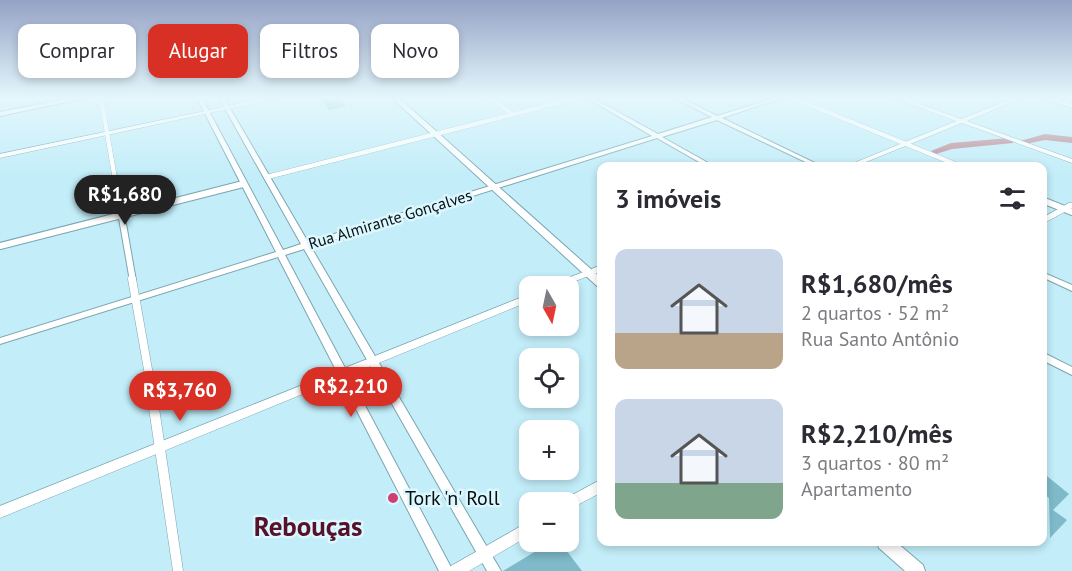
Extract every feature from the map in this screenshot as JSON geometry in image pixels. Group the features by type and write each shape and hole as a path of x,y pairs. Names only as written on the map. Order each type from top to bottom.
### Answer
{"main road":[{"path":"0,156 152,125"},
{"path":"425,125 597,281"},
{"path":"861,162 955,125"},
{"path":"969,125 1072,161"},
{"path":"1047,220 1070,209"},
{"path":"579,277 597,270"},
{"path":"0,512 519,301"},
{"path":"579,498 597,487"},
{"path":"456,571 519,534"},
{"path":"889,546 917,571"}],"street":[{"path":"106,125 161,446 178,571"},
{"path":"212,125 446,571"},
{"path":"236,125 494,571"},
{"path":"267,177 471,125"},
{"path":"637,125 703,162"},
{"name":"Rua Almirante Gonçalves","path":"0,341 694,125"},
{"path":"730,125 810,162"},
{"path":"858,125 950,162"},
{"path":"0,246 243,184"},
{"path":"1047,202 1070,209"},
{"path":"1047,276 1072,288"},
{"path":"1047,358 1072,371"}],"building":[{"path":"147,192 150,202 132,207 129,197"},
{"path":"1047,476 1069,494 1053,510 1067,520 1050,538 1049,498 1047,497"},
{"path":"534,552 568,552 582,571 503,571"}],"waterway":[{"path":"1025,141 1045,137 1072,140"},
{"path":"936,151 951,146 1009,141"}],"place":[{"name":"Tork 'n' Roll","path":"393,498"}],"district":[{"name":"Rebouças","path":"308,526"}]}
